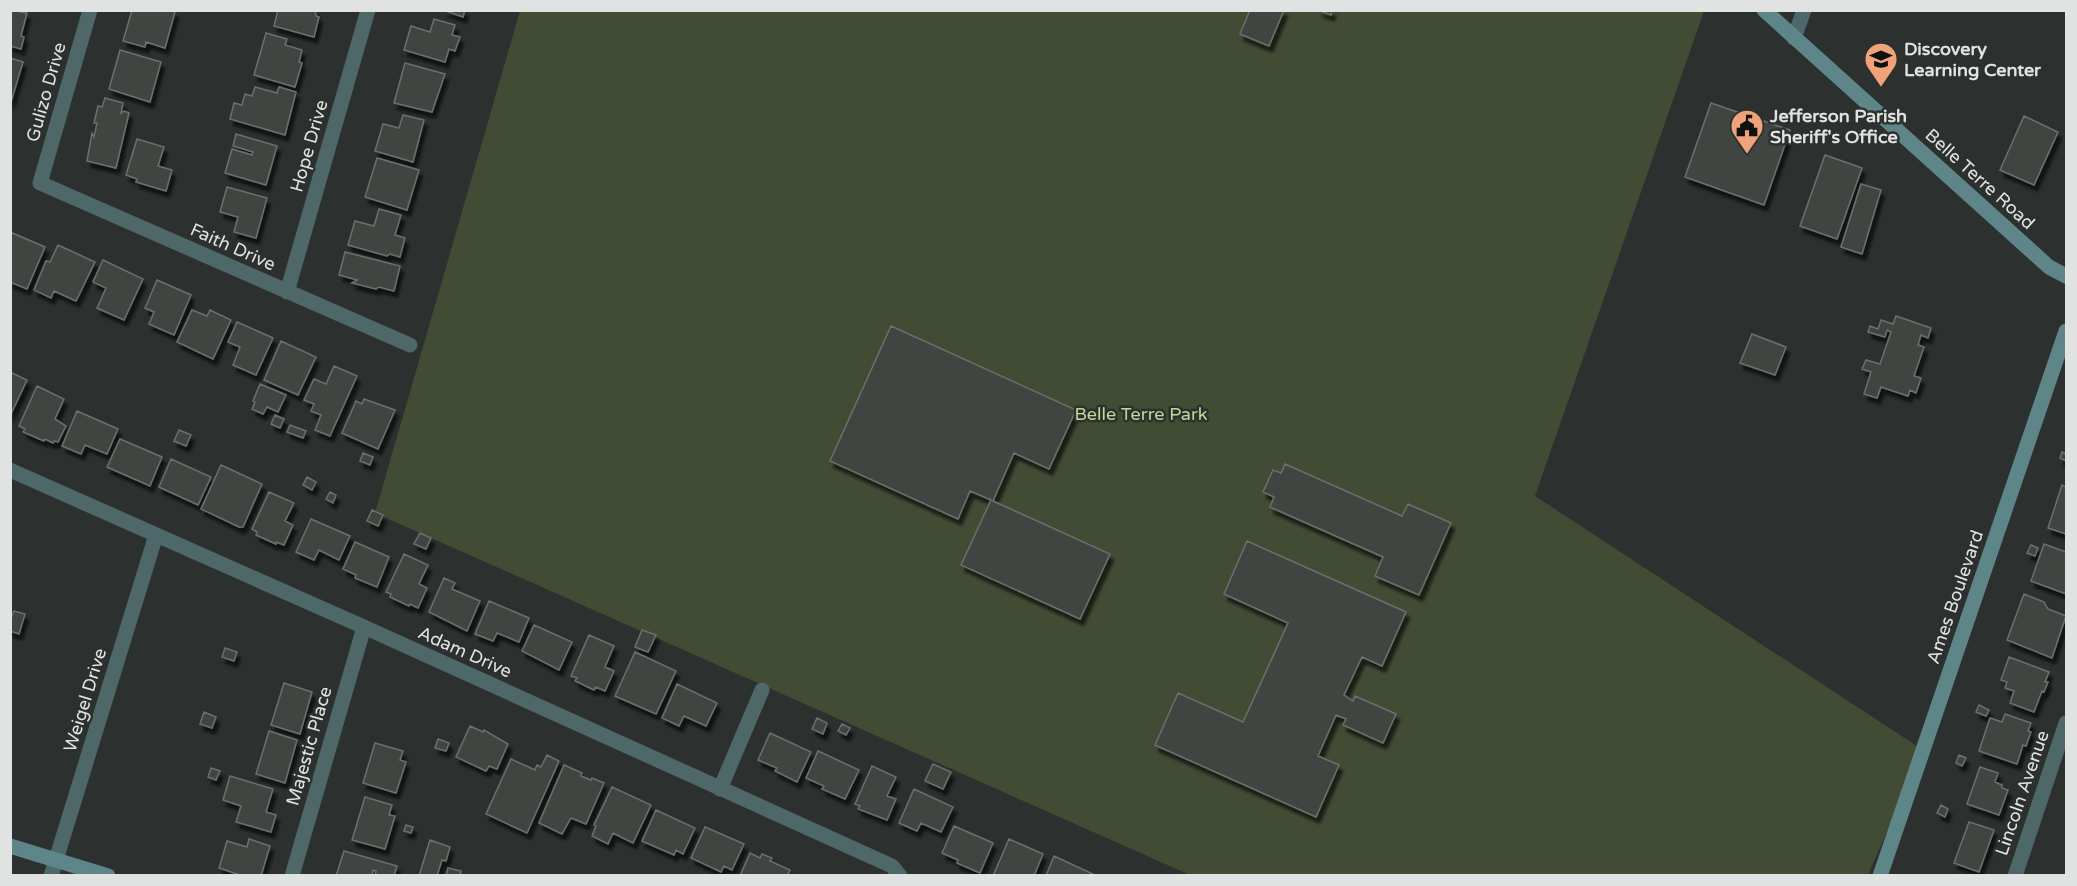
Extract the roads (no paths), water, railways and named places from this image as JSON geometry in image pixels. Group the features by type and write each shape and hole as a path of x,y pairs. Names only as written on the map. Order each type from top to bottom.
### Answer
{"street":[{"name":"Gulizo Drive","path":"40,183 90,10"},
{"name":"Hope Drive","path":"287,292 368,10"},
{"name":"Belle Terre Road","path":"1764,10 2049,267 2067,276"},
{"path":"1794,38 1804,10"},
{"name":"Faith Drive","path":"40,183 410,345"},
{"name":"Ames Boulevard","path":"1880,876 2067,331"},
{"name":"Adam Drive","path":"10,470 892,866 900,876"},
{"name":"Weigel Drive","path":"51,876 156,535"},
{"name":"Majestic Place","path":"292,876 364,627"},
{"path":"720,789 762,690"},
{"name":"Lincoln Avenue","path":"2015,876 2067,723"},
{"path":"10,846 108,876"}],"place":[{"name":"Discovery Learning Center","path":"1881,88"},
{"name":"Jefferson Parish Sheriff's Office","path":"1747,155"}],"park label":[{"name":"Belle Terre Park","path":"1141,414"}]}
